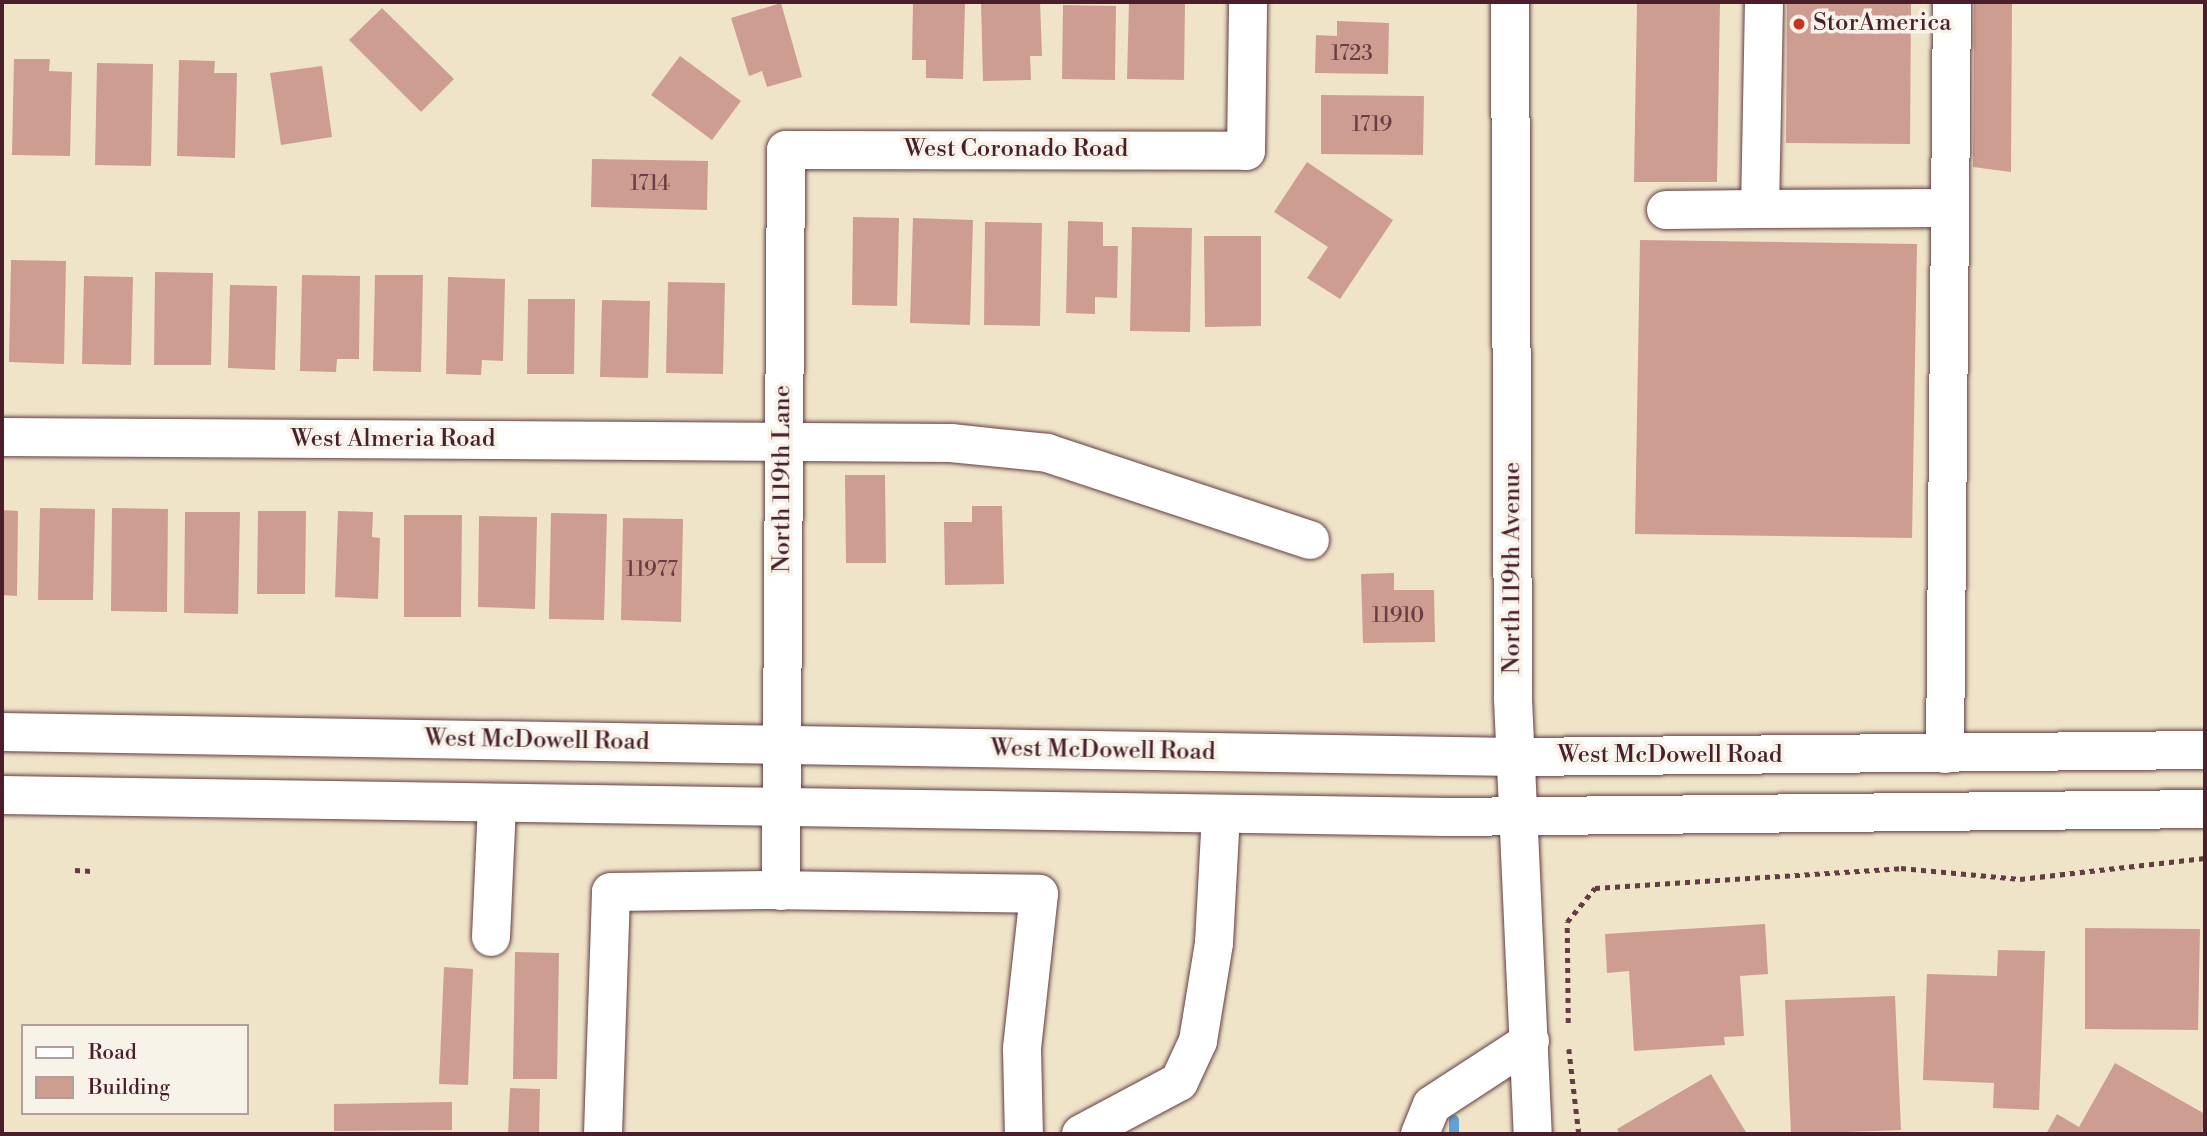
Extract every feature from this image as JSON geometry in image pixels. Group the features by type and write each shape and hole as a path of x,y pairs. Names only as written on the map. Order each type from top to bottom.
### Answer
{"main road":[{"name":"West Coronado Road","path":"786,150 1246,150 1248,2"},
{"name":"North 119th Avenue","path":"1510,2 1515,757 1521,817 1533,1134"},
{"path":"1760,209 1764,2"},
{"path":"1945,754 1952,2"},
{"name":"North 119th Lane","path":"781,891 786,150"},
{"path":"1665,210 1951,208"},
{"name":"West Almeria Road","path":"2,437 951,443 1047,453 1310,540"},
{"name":"West McDowell Road","path":"2,732 1515,757 2205,750"},
{"path":"2,795 1521,817 2205,809"},
{"path":"491,937 497,804"},
{"path":"1081,1134 1179,1082 1198,1041 1214,943 1221,814"},
{"path":"603,1134 611,892 781,891 1039,894 1021,1049 1024,1134"},
{"path":"1420,1134 1432,1105 1530,1041"}],"path":[{"path":"1569,1029 1567,922 1595,888 1900,868 2020,879 2205,859"},
{"path":"75,870 92,871"},
{"path":"1569,1042 1579,1134"}],"building":[{"path":"913,2 965,4 963,79 926,78 926,60 912,60"},
{"path":"981,2 1040,2 1042,56 1030,56 1031,80 983,81"},
{"path":"1129,2 1185,2 1184,80 1127,79"},
{"path":"1637,2 1720,2 1717,182 1634,182"},
{"path":"1787,2 1911,2 1910,144 1786,143"},
{"path":"1974,2 2012,2 2011,172 1973,167"},
{"path":"781,3 802,77 767,87 762,71 749,76 731,18"},
{"path":"1063,5 1116,6 1115,80 1062,79"},
{"path":"382,8 454,79 421,112 349,40"},
{"path":"1337,21 1389,23 1388,74 1315,73 1316,35 1337,36"},
{"path":"680,56 741,101 712,140 651,95"},
{"path":"14,59 50,59 49,71 72,72 70,156 12,155"},
{"path":"179,60 215,61 214,73 237,73 235,158 177,156"},
{"path":"97,63 153,64 151,166 95,165"},
{"path":"322,66 332,137 281,145 270,73"},
{"path":"1321,95 1424,96 1423,155 1321,154"},
{"path":"592,159 708,161 707,210 591,207"},
{"path":"1307,162 1393,220 1340,299 1307,278 1328,247 1274,212"},
{"path":"853,217 899,218 897,306 852,305"},
{"path":"913,218 973,220 970,325 910,323"},
{"path":"1068,221 1103,222 1103,246 1118,246 1117,298 1095,297 1095,314 1066,313"},
{"path":"985,222 1042,223 1040,326 984,325"},
{"path":"1132,227 1192,228 1190,332 1130,331"},
{"path":"1204,236 1261,236 1261,326 1205,327"},
{"path":"1640,240 1917,244 1912,538 1635,534"},
{"path":"11,260 66,261 64,364 9,362"},
{"path":"155,272 213,273 211,365 154,365"},
{"path":"302,275 360,276 359,359 337,359 336,372 300,371"},
{"path":"375,275 423,275 421,372 373,371"},
{"path":"84,276 133,277 131,365 82,364"},
{"path":"448,277 505,279 503,361 482,360 481,375 446,374"},
{"path":"668,282 725,283 723,374 666,373"},
{"path":"230,285 277,286 275,370 228,368"},
{"path":"528,299 575,299 574,374 527,374"},
{"path":"602,300 650,301 648,378 600,377"},
{"path":"845,475 885,475 886,563 846,563"},
{"path":"972,506 1002,506 1004,584 945,585 944,522 972,522"},
{"path":"40,508 95,509 93,600 38,600"},
{"path":"112,508 168,509 167,612 111,611"},
{"path":"2,510 18,511 17,596 2,595"},
{"path":"258,511 306,511 305,594 257,594"},
{"path":"338,511 373,512 372,537 380,538 378,599 335,597"},
{"path":"185,512 240,512 238,614 184,613"},
{"path":"551,513 607,514 604,620 549,619"},
{"path":"404,515 462,515 461,617 404,617"},
{"path":"479,516 537,517 535,609 478,607"},
{"path":"623,518 683,519 681,622 621,620"},
{"path":"1394,573 1394,590 1434,590 1435,642 1363,643 1361,574"},
{"path":"1765,924 1768,974 1740,976 1744,1036 1724,1037 1725,1045 1634,1051 1629,971 1607,973 1605,934"},
{"path":"2085,928 2200,929 2198,1030 2085,1029"},
{"path":"1998,950 2045,951 2039,1110 1993,1108 1994,1083 1923,1080 1927,974 1997,976"},
{"path":"515,952 559,953 557,1079 513,1079"},
{"path":"444,967 473,969 468,1085 439,1084"},
{"path":"1895,996 1901,1130 1791,1134 1785,1000"},
{"path":"2115,1063 2205,1114 2202,1134 2046,1134 2057,1114 2079,1127"},
{"path":"1711,1074 1747,1134 1620,1134 1617,1129"},
{"path":"510,1088 540,1089 539,1134 508,1134"},
{"path":"452,1102 452,1130 334,1131 334,1104"}],"waterway":[{"path":"1454,1120 1454,1134"}],"place":[{"name":"StorAmerica","path":"1799,24"}]}
